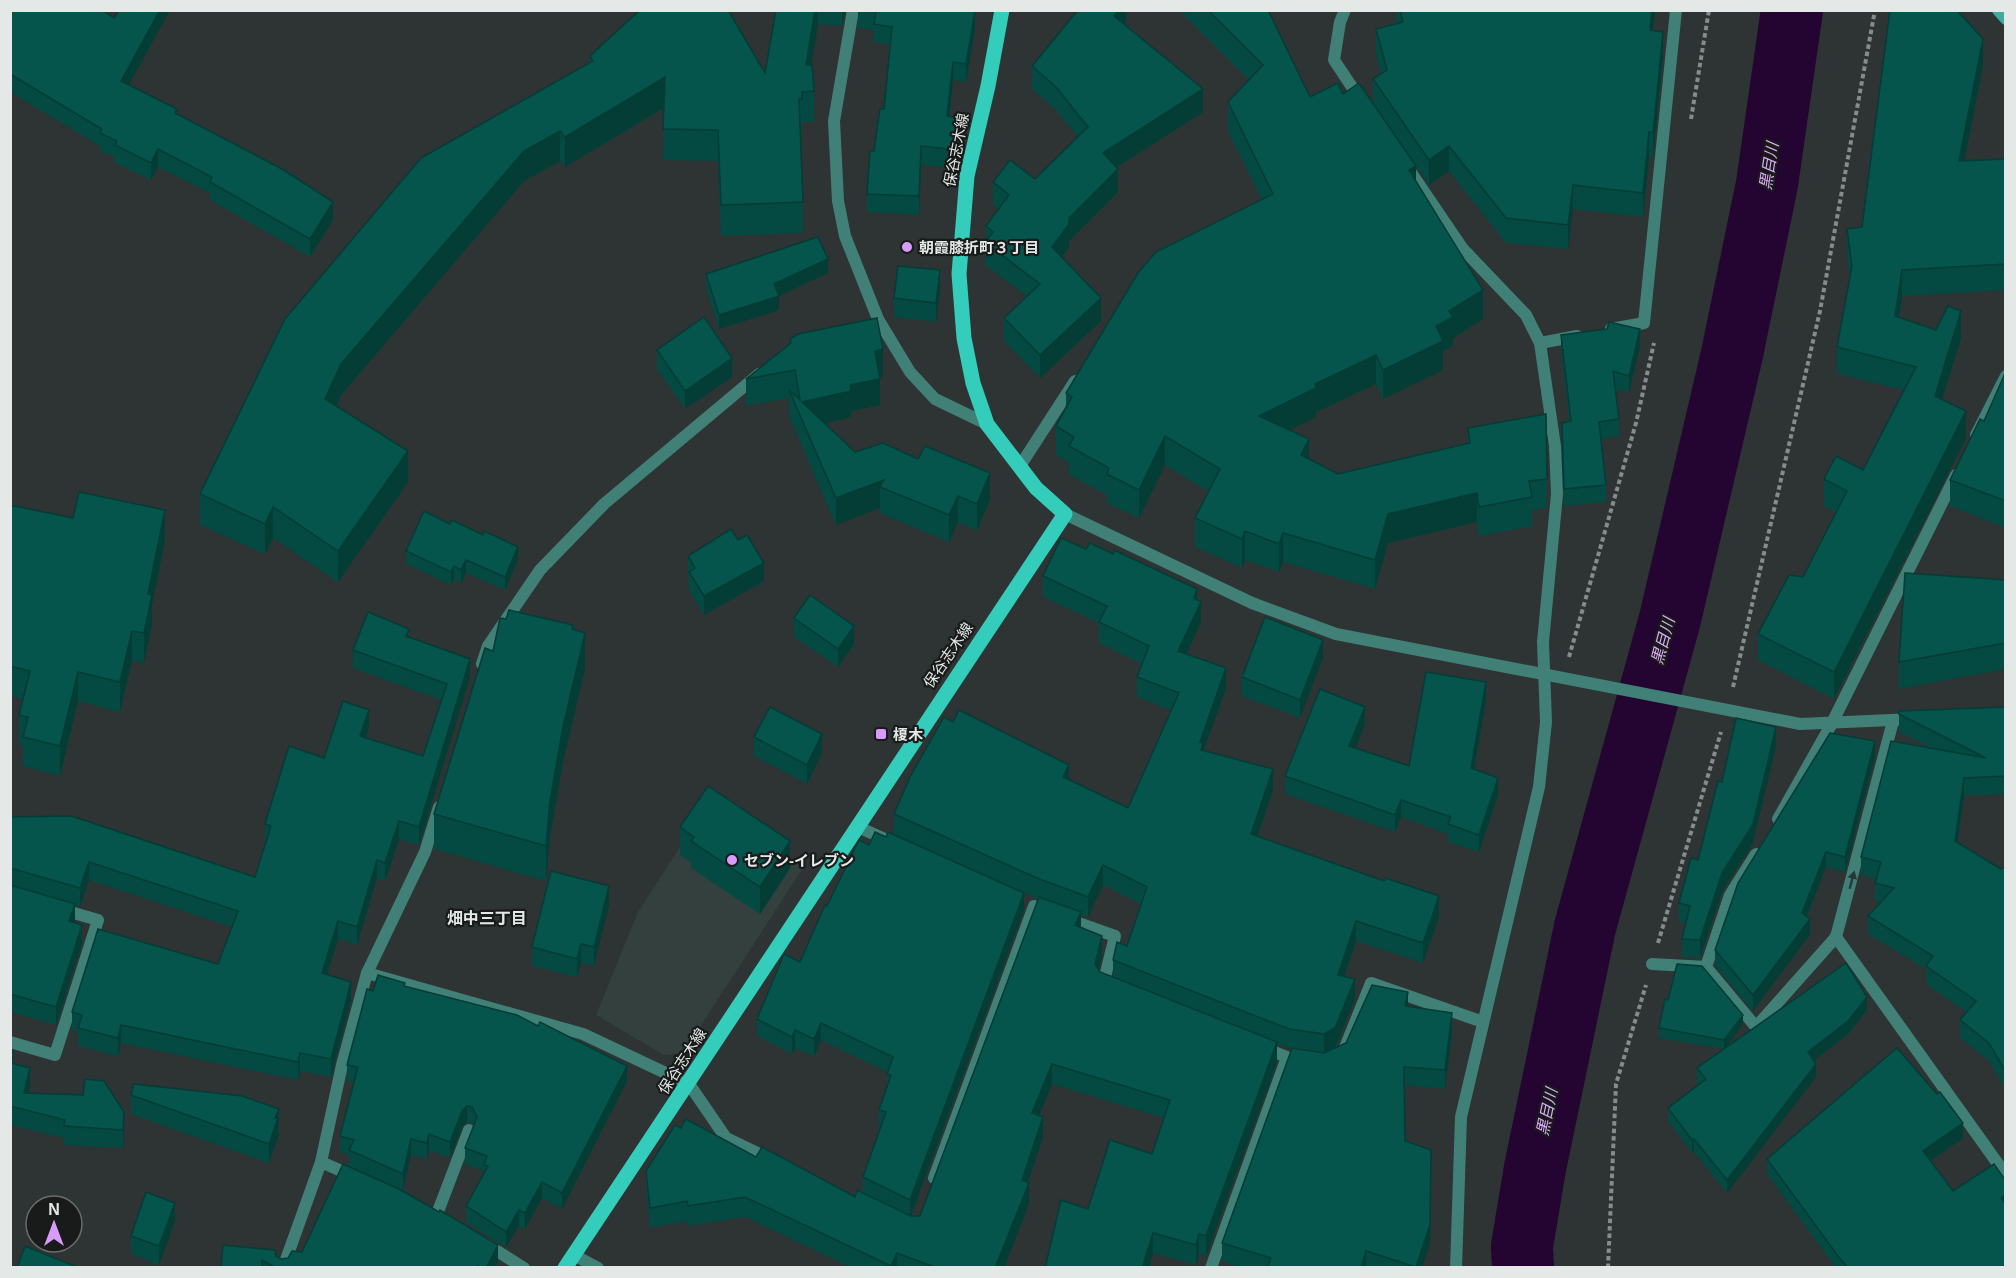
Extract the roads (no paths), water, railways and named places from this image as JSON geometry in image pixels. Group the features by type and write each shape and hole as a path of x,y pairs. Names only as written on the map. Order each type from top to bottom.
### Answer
{"main road":[{"name":"保谷志木線","path":"570,1261 1065,514 1036,488 987,424 967,361 960,274 967,177 988,86 1002,10"},
{"path":"1998,10 2006,19"}],"street":[{"path":"853,10 834,121 838,201 845,236 872,322 910,372 935,399 987,424"},
{"path":"1345,10 1340,22 1334,60 1366,107"},
{"path":"1540,343 1644,323 1676,10"},
{"path":"1398,154 1463,249 1526,315 1540,343 1555,446 1557,494 1543,642 1546,722 1539,787 1461,1117 1456,1268"},
{"path":"1020,466 1083,367"},
{"path":"477,680 488,646 540,570 604,504 766,369"},
{"path":"1706,967 1730,895 1832,725 2006,376"},
{"path":"1065,514 1252,603 1336,634 1800,724 1893,722 1927,717"},
{"path":"1652,964 1706,967 1756,1027 1836,937 1893,722"},
{"path":"283,1268 321,1162 342,1065 367,973 425,852 442,795"},
{"path":"858,827 899,845"},
{"path":"10,1042 55,1055 98,920 43,903"},
{"path":"927,1195 1039,908 1115,936 1103,985 1125,993"},
{"path":"1836,937 2006,1175"},
{"path":"367,973 583,1034 689,1084 726,1138 789,1168"},
{"path":"1333,1058 1342,1054 1371,983 1483,1022"},
{"path":"1211,1268 1291,1058 1254,1044"},
{"path":"437,1214 469,1130"},
{"path":"321,1162 363,1181"},
{"path":"476,1238 524,1268"},
{"path":"570,1261 598,1268"}],"waterway":[{"name":"黒目川","path":"1523,1268 1522,1246 1535,1168 1585,927 1670,619 1732,354 1767,184 1792,10"}],"place":[{"name":"朝霞膝折町３丁目","path":"907,247"},
{"name":"榎木","path":"881,734"},
{"name":"セブン-イレブン","path":"732,860"}],"district":[{"name":"畑中三丁目","path":"487,918"}]}
